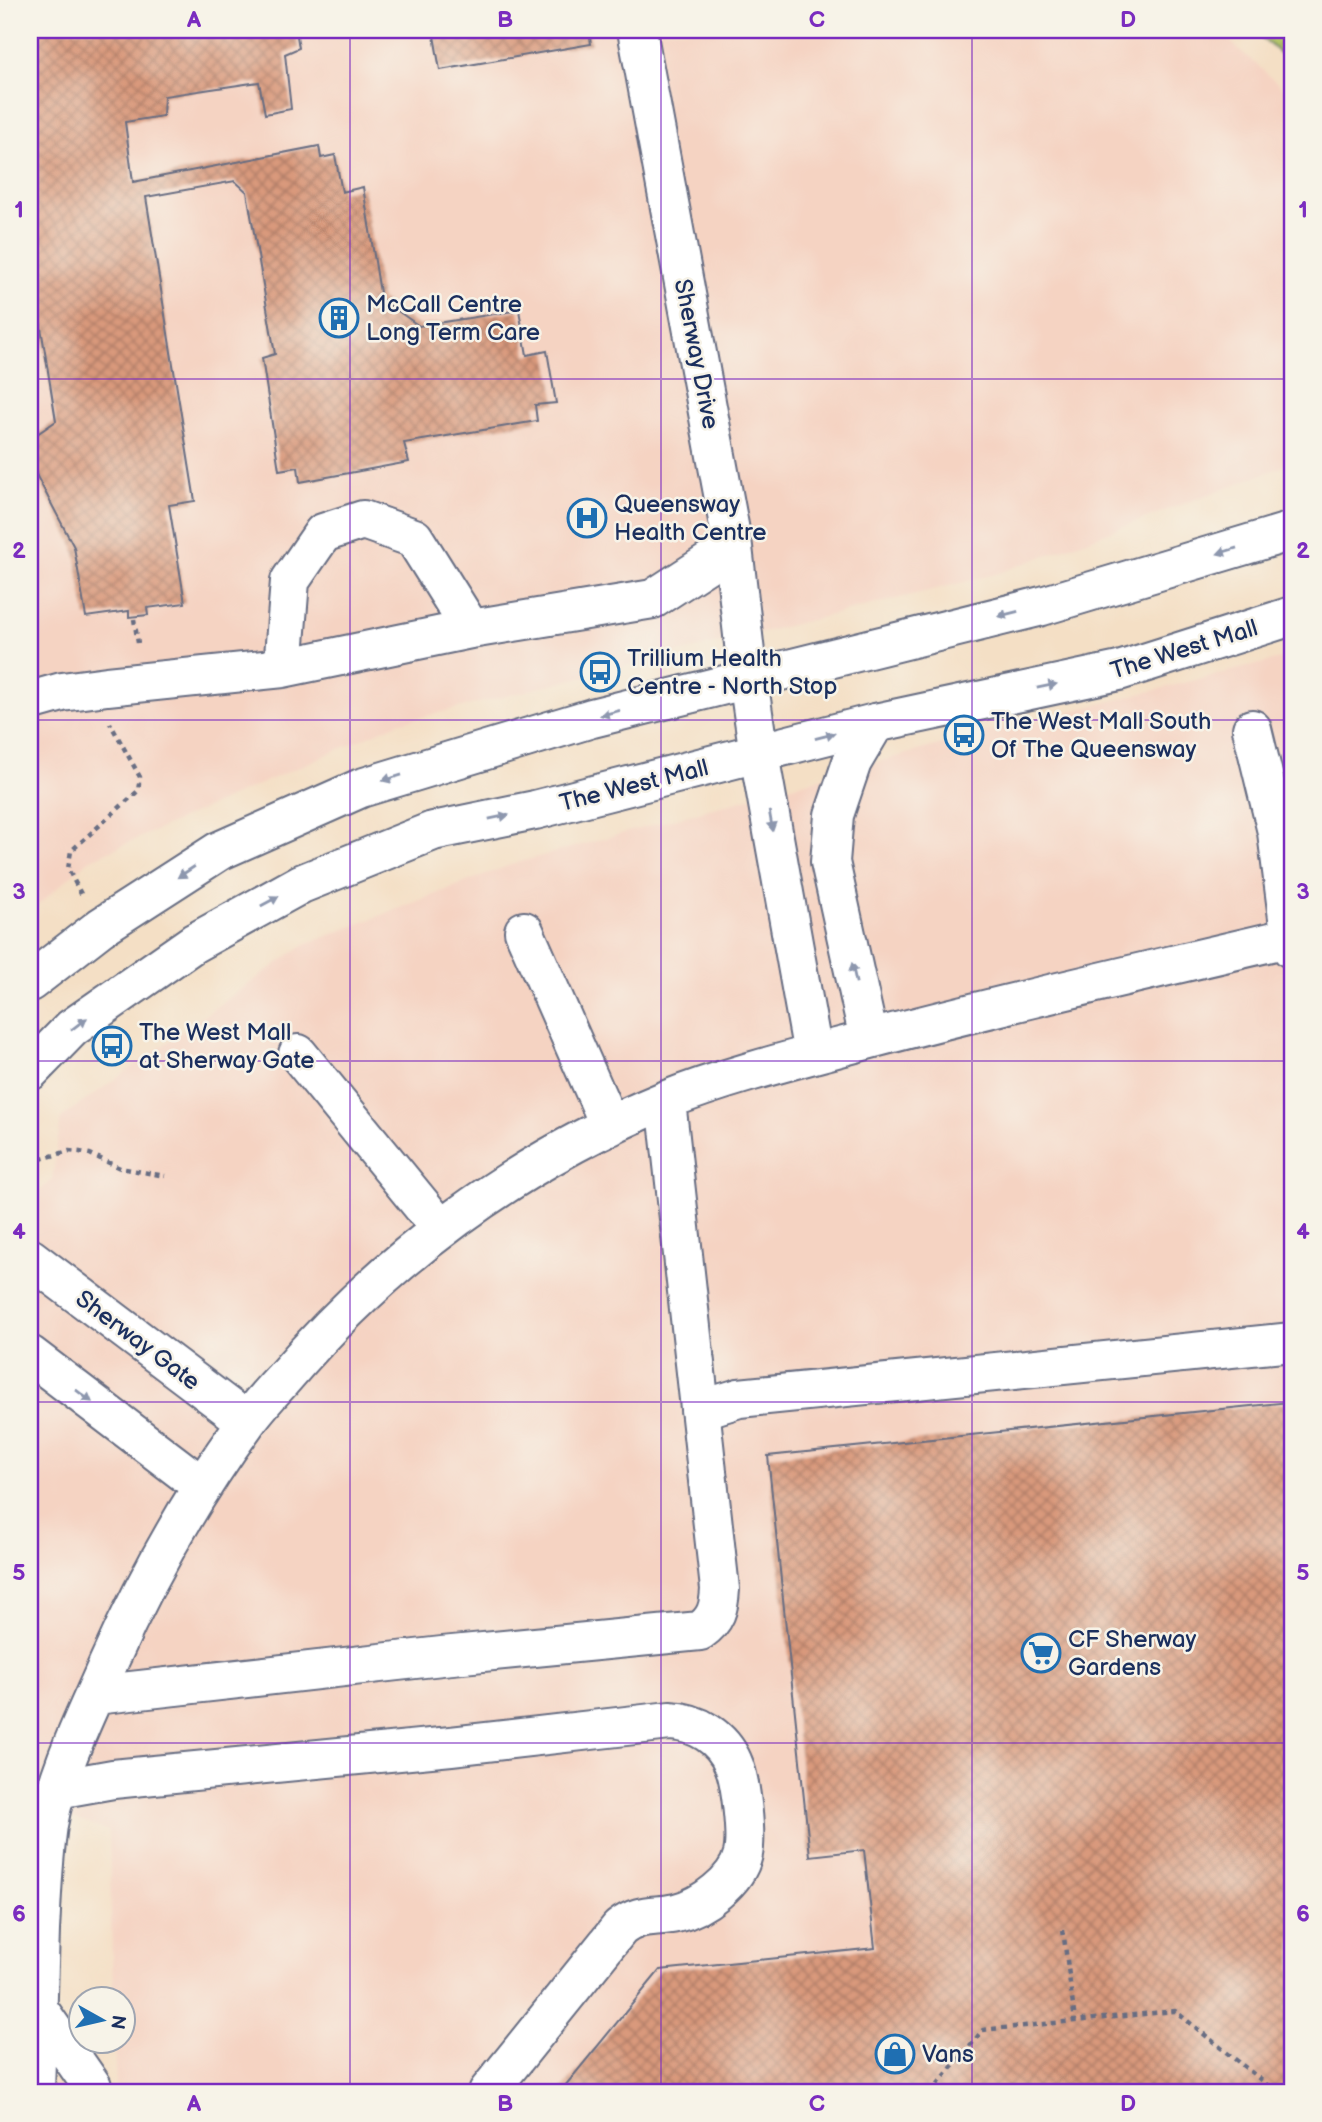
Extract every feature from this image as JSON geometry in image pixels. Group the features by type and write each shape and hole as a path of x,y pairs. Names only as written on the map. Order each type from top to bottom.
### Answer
{"main road":[{"name":"Sherway Drive","path":"637,30 733,547 759,754 813,1055"},
{"path":"283,668 290,581 323,533 363,520 414,538 471,629"},
{"path":"30,982 101,927 219,851 361,788 592,718 1042,606 1292,531"},
{"path":"30,701 62,692 283,668 471,629 653,599 733,547"},
{"name":"The West Mall","path":"30,1071 72,1028 183,950 301,884 433,831 535,810 875,723 1118,671 1292,616"},
{"path":"869,1040 830,862 834,815 852,762 875,723"},
{"path":"36,2092 36,1874 57,1788 95,1695 149,1579 202,1486 246,1421 321,1334 392,1268 440,1229 529,1169 610,1126 666,1101 747,1072 989,1008 1292,941 1277,832 1252,729"},
{"path":"524,931 610,1126"},
{"path":"298,1054 440,1229"},
{"path":"95,1695 442,1656 699,1631 712,1623 719,1607 720,1589 666,1101"},
{"name":"Sherway Gate","path":"30,1258 246,1421"},
{"path":"700,1410 739,1398 1292,1342"},
{"path":"30,1355 202,1486"},
{"path":"57,1788 113,1779 451,1746 670,1721 688,1722 706,1731 732,1759 737,1773 744,1838 743,1854 737,1867 724,1884 690,1908 676,1913 644,1916 631,1920 620,1928 488,2092"},
{"path":"34,2011 92,2086 93,2092"}],"path":[{"path":"90,689 141,776 138,792 71,851 68,869 101,927"},
{"path":"30,1162 69,1151 80,1152 120,1168 164,1176"},
{"path":"1063,1930 1075,2021"},
{"path":"931,2092 983,2029 1175,2011 1276,2092"}],"shaded area":[{"name":"Queensway Health Centre","path":"30,30 1217,30 1292,96 1292,463 996,574 398,723 89,860 30,912"},
{"name":"CF Sherway Gardens","path":"1292,656 1292,2092 116,2092 115,2056 136,2056 136,1986 113,1986 109,1831 30,1804 30,1200 52,1180 61,1118 302,946 513,864 971,736"}],"green space":[{"path":"1253,30 1292,30 1292,64"}],"building":[{"path":"30,30 296,30 299,48 285,54 291,109 265,114 259,82 164,96 163,116 125,122 133,182 319,146 321,158 335,155 342,192 363,187 381,299 419,326 519,310 527,355 547,351 556,403 535,405 537,421 404,443 409,462 300,482 298,467 279,470 262,358 275,354 247,192 235,181 146,197 195,501 169,505 185,603 147,608 148,615 129,617 129,611 86,617 74,547 30,463 30,439 56,421 30,259"},
{"path":"433,30 589,30 591,44 440,70"},
{"name":"CF Sherway Gardens","path":"1289,1402 1292,1437 1292,2092 560,2092 660,1970 875,1948 864,1850 810,1856 768,1456"}],"place":[{"name":"McCall Centre Long Term Care","path":"339,318"},
{"name":"Queensway Health Centre","path":"587,518"},
{"name":"Trillium Health Centre - North Stop","path":"600,672"},
{"name":"The West Mall South Of The Queensway","path":"964,735"},
{"name":"The West Mall at Sherway Gate","path":"112,1046"},
{"name":"CF Sherway Gardens","path":"1041,1653"},
{"name":"Vans","path":"895,2054"}]}
